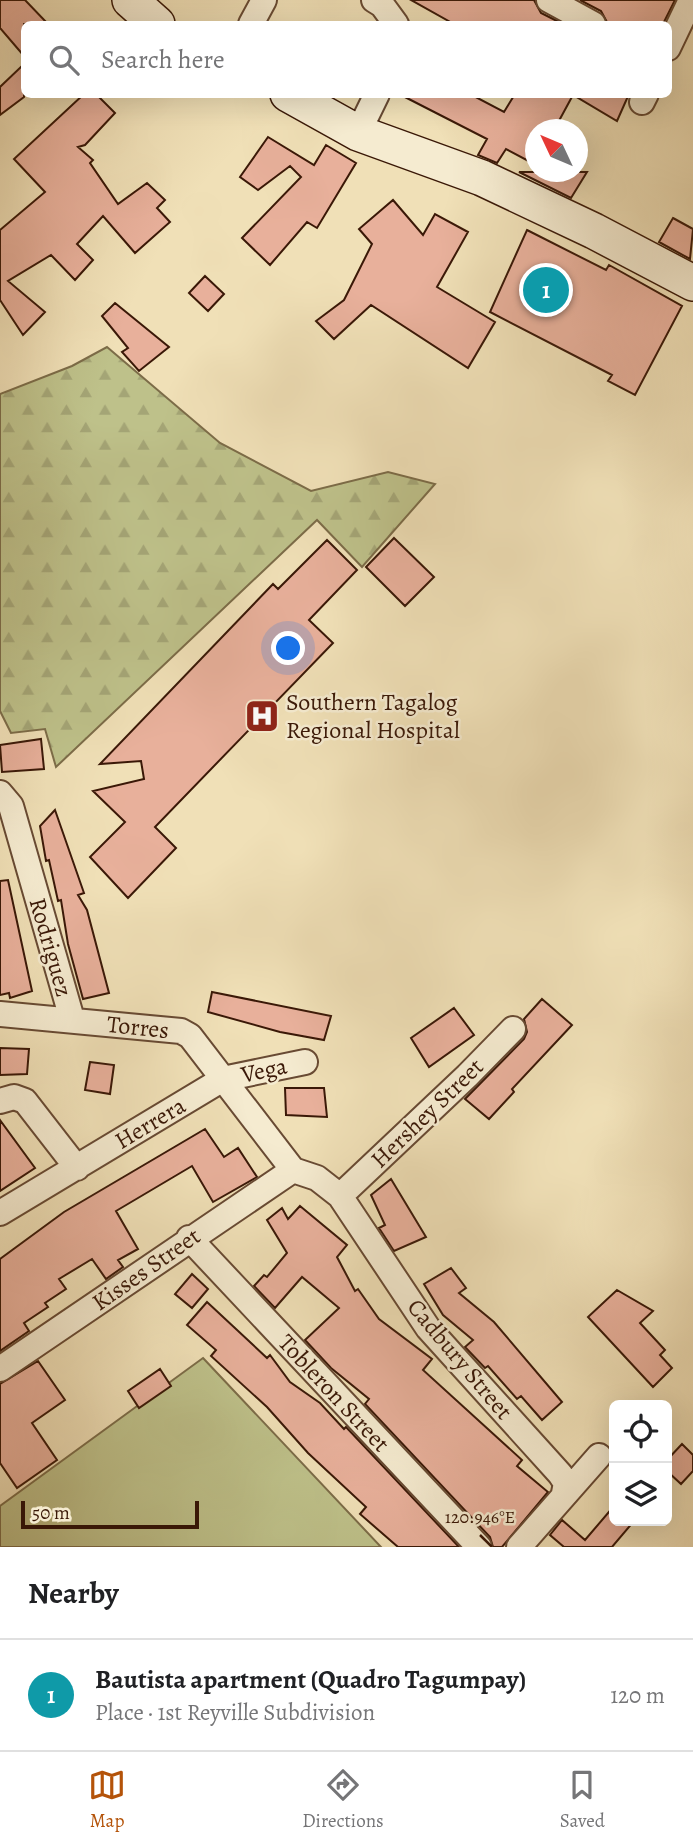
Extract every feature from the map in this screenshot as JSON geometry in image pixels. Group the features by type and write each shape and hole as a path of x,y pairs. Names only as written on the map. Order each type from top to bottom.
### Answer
{"street":[{"path":"130,0 154,21"},
{"path":"253,21 264,0"},
{"path":"374,0 389,12 394,21"},
{"path":"549,0 588,21"},
{"path":"672,40 691,0"},
{"path":"295,98 358,133 482,178 594,230 693,283"},
{"path":"358,133 375,98"},
{"name":"Rodriguez","path":"2,794 10,806 72,1020"},
{"name":"Torres","path":"0,1014 181,1031 197,1042 293,1170"},
{"name":"Hershey Street","path":"340,1195 513,1029"},
{"name":"Vega","path":"223,1079 305,1062"},
{"name":"Herrera","path":"0,1213 223,1079"},
{"path":"0,1101 13,1097 25,1101 77,1168"},
{"name":"Cadbury Street","path":"293,1170 317,1178 340,1195 428,1328 560,1474 566,1483 564,1493"},
{"name":"Kisses Street","path":"0,1369 189,1238 293,1170"},
{"name":"Tobleron Street","path":"189,1238 478,1547"},
{"path":"519,1547 599,1456"}],"green space":[{"path":"107,347 220,443 311,491 388,472 435,484 362,567 317,520 56,767 45,729 11,733 0,711 0,394 72,366"},
{"path":"203,1358 381,1547 0,1547 0,1506"}],"building":[{"path":"0,0 25,0 45,21 21,21 21,52 0,28"},
{"path":"411,0 534,0 541,13 557,21 449,21"},
{"path":"580,0 675,0 664,21 606,21 601,11"},
{"path":"21,67 23,98 0,115 0,87"},
{"path":"80,98 100,98 115,113 85,145 78,147 93,160 90,163 118,204 147,183 165,200 157,208 170,222 135,253 103,216 77,244 93,260 75,280 51,255 8,281 45,312 23,335 0,300 0,230 45,192 14,159"},
{"path":"407,98 478,98 504,112 513,98 571,98 560,119 525,119 525,159 506,149 497,163 478,155 487,139"},
{"path":"578,98 627,98 617,121"},
{"path":"268,137 314,165 326,145 356,163 317,228 307,222 270,265 242,238 301,177 290,166 258,190 240,177"},
{"path":"539,182 581,182 571,198"},
{"path":"393,200 423,235 435,214 468,232 437,287 495,322 468,368 371,305 334,339 316,321 344,300 372,244 359,229"},
{"path":"673,218 693,229 690,259 659,242"},
{"path":"527,230 606,270 609,265 682,306 635,395 608,381 612,375 490,312"},
{"path":"205,276 224,294 208,311 189,293"},
{"path":"115,303 169,347 139,371 122,352 128,348 102,316"},
{"path":"394,538 434,577 405,606 366,567"},
{"path":"327,540 357,570 309,620 333,643 155,827 176,848 128,898 90,857 125,822 93,791 144,779 141,761 100,764 273,584 278,589"},
{"path":"41,739 44,769 2,772 0,745"},
{"path":"55,810 84,893 78,895 87,910 109,993 83,999 68,944 61,900 58,901 49,860 46,861 40,826"},
{"path":"8,880 32,991 10,998 9,993 0,995 0,881"},
{"path":"212,992 331,1016 324,1040 280,1032 208,1012"},
{"path":"542,999 572,1025 512,1089 514,1092 489,1119 465,1099 524,1039 527,1032 524,1019"},
{"path":"454,1008 474,1035 429,1067 411,1038"},
{"path":"0,1048 29,1049 27,1074 0,1075"},
{"path":"90,1062 114,1065 110,1094 85,1090"},
{"path":"285,1088 324,1088 327,1117 286,1115"},
{"path":"0,1120 35,1168 0,1191"},
{"path":"205,1129 224,1157 238,1148 257,1177 213,1202 192,1166 116,1211 138,1249 118,1260 123,1267 106,1279 92,1259 59,1279 66,1289 45,1303 48,1307 24,1323 29,1331 0,1351 0,1259 64,1212"},
{"path":"391,1179 426,1237 394,1251 379,1228 385,1225 371,1195"},
{"path":"300,1206 347,1245 337,1257 355,1291 358,1289 379,1319 432,1359 423,1370 522,1460 517,1466 548,1492 502,1547 493,1547 490,1537 365,1404 369,1399 331,1368 305,1340 339,1308 302,1277 275,1308 254,1286 264,1275 267,1277 287,1253 267,1220 282,1208 288,1219"},
{"path":"451,1268 466,1288 459,1293 494,1322 562,1402 542,1420 521,1396 517,1399 488,1366 485,1368 465,1347 473,1340 443,1315 424,1284"},
{"path":"192,1274 208,1289 192,1308 175,1294"},
{"path":"617,1290 653,1311 640,1323 665,1350 660,1355 672,1368 653,1387 588,1317"},
{"path":"207,1302 267,1358 270,1355 290,1382 320,1403 344,1429 346,1427 459,1547 398,1547 360,1514 366,1507 308,1453 267,1407 211,1356 216,1350 187,1325"},
{"path":"38,1361 65,1400 32,1423 57,1460 17,1488 0,1463 0,1384"},
{"path":"160,1369 171,1386 139,1408 128,1391"},
{"path":"682,1444 693,1455 693,1471 681,1484 672,1476 672,1455"},
{"path":"609,1512 609,1526 630,1526 612,1547 564,1547 550,1535 562,1520 585,1540"}],"place":[{"name":"Bautista apartment (Quadro Tagumpay)","path":"546,290"},
{"name":"Southern Tagalog Regional Hospital","path":"262,716"}]}
